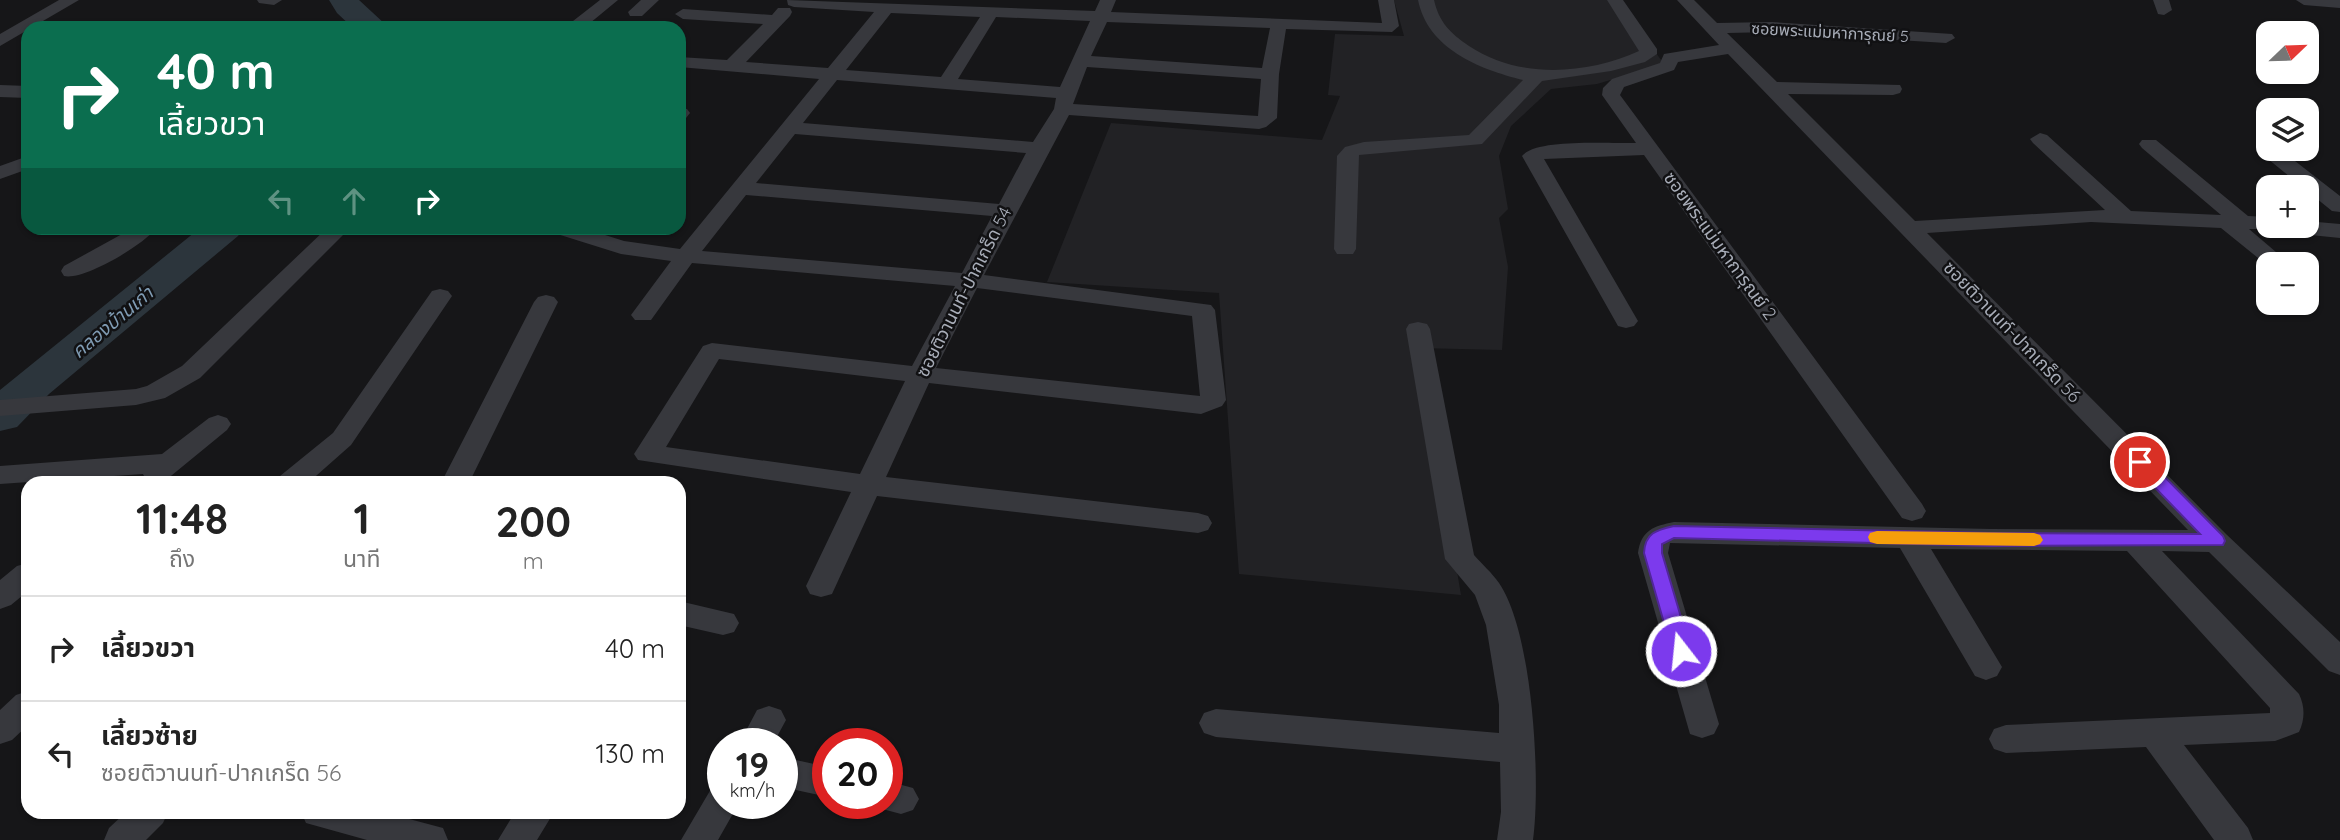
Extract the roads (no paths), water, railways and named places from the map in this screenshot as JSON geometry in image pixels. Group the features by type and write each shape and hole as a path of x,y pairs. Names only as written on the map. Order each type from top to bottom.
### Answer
{"street":[{"path":"36,21 71,0"},
{"path":"265,0 274,0"},
{"path":"582,21 610,0"},
{"path":"636,12 650,0"},
{"path":"732,66 795,1 886,8 992,11 1105,7 1279,23 1389,27 1386,0"},
{"path":"1426,0 1426,10 1437,30 1458,46 1516,74 1537,76 1569,73 1648,54 1648,49 1615,0"},
{"name":"ซอยติวานนท์-ปากเกร็ด 56","path":"1685,0 2216,541 2340,662"},
{"path":"2304,0 2340,3"},
{"name":"ซอยติวานนท์-ปากเกร็ด 54","path":"821,586 921,373 1064,101 1105,7"},
{"path":"643,315 686,256 886,8"},
{"path":"946,83 992,11"},
{"path":"683,14 776,20"},
{"path":"686,63 946,83 1064,101 1259,123 1267,118 1270,74 1279,23"},
{"name":"ซอยพระแม่มหาการุณย์ 5","path":"1713,28 1772,27 1946,38"},
{"path":"0,42 21,30"},
{"path":"0,42 21,44"},
{"name":"ซอยพระแม่มหาการุณย์ 2","path":"1734,48 1670,58 1668,66 1618,83 1612,88 1611,95 1910,524 1986,667"},
{"path":"1081,61 1270,74"},
{"path":"1345,250 1347,156 1352,151 1475,140 1537,76"},
{"path":"1774,89 1893,89"},
{"path":"0,91 21,92"},
{"path":"791,128 1039,148"},
{"path":"2040,139 2124,217"},
{"path":"2149,144 2266,252"},
{"path":"1626,321 1532,156 1546,151 1650,149"},
{"path":"2283,161 2340,206"},
{"path":"0,173 21,165"},
{"path":"743,188 1006,211"},
{"path":"1910,228 2091,216 2256,222"},
{"path":"2319,229 2340,231"},
{"path":"72,271 137,235"},
{"path":"0,408 156,393 191,372 332,235"},
{"path":"589,235 621,247 686,256 970,279 1203,310 1213,400 1201,406 712,351 649,454 870,485 1198,523"},
{"path":"298,476 342,439 440,296"},
{"path":"459,476 546,302"},
{"path":"1418,329 1460,559 1488,590 1502,625 1515,705 1519,812 1515,840"},
{"path":"153,476 218,424"},
{"path":"0,475 169,463"},
{"path":"1702,724 1653,553 1654,542 1661,535 1674,532 1910,524 2134,540 2216,541"},
{"path":"2006,739 2275,727 2287,722 2287,704 2134,540"},
{"path":"686,615 723,623"},
{"path":"0,730 21,711"},
{"path":"1216,723 1517,749"},
{"path":"2154,732 2235,840"},
{"path":"122,840 143,819"},
{"path":"516,840 531,819"},
{"path":"699,840 712,819"},
{"path":"340,821 430,840"}],"waterway":[{"name":"คลองบ้านเก่า","path":"344,0 348,7 366,21"},
{"name":"คลองบ้านเก่า","path":"0,416 33,384 215,235"}]}
